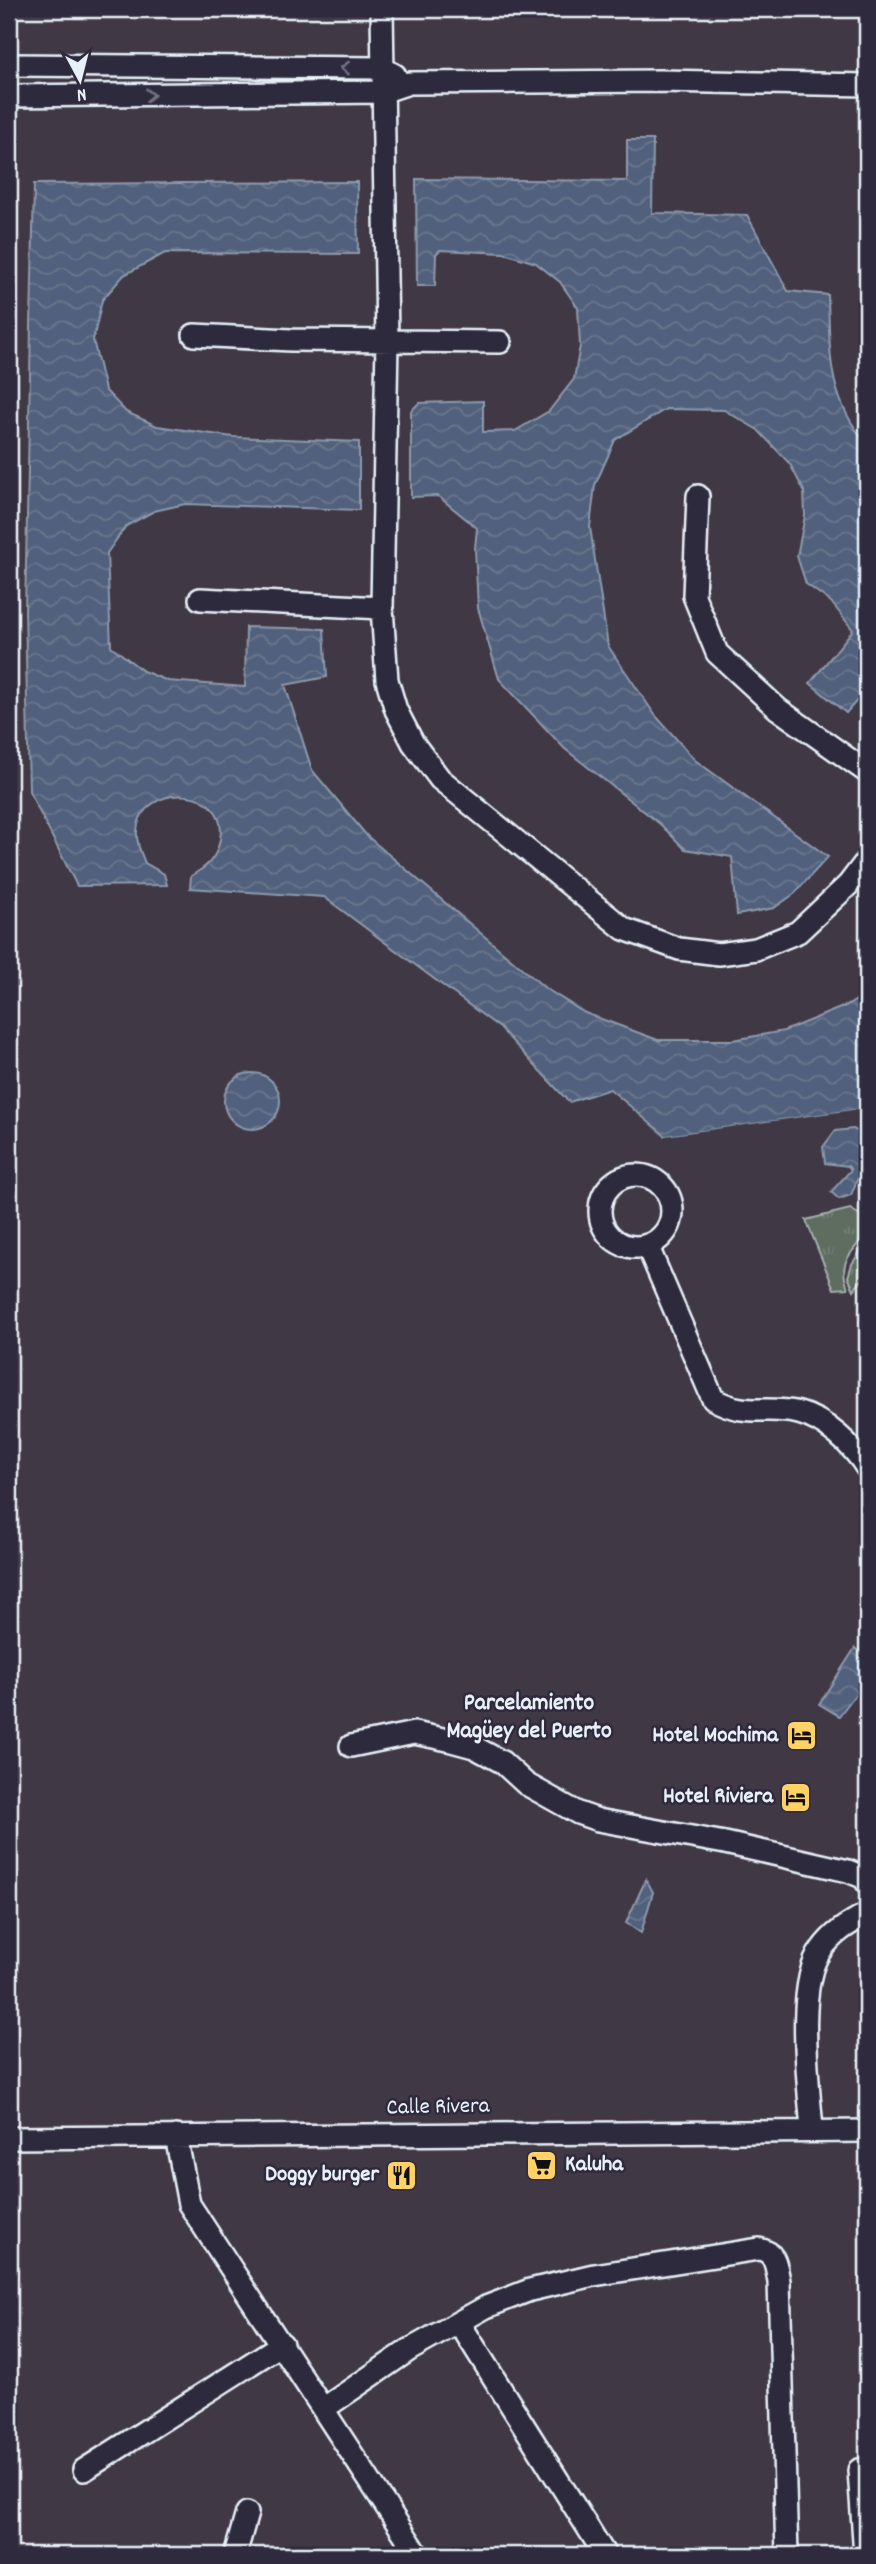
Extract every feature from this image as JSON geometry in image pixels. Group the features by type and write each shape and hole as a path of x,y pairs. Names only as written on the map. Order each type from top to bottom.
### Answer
{"street":[{"path":"382,9 387,341 382,608 387,680 396,710 413,743 440,779 624,929 679,949 719,954 756,949 798,932 848,885 867,860"},
{"path":"9,65 382,68 409,83"},
{"path":"9,96 382,92 409,83 660,81 867,85"},
{"path":"194,335 500,342"},
{"path":"698,496 695,596 717,653 778,709 867,772"},
{"path":"200,599 382,608"},
{"path":"647,1245 713,1399 730,1408 755,1412 779,1411 808,1417 838,1436 858,1453 867,1468"},
{"path":"351,1746 414,1733 474,1746 502,1762 526,1784 578,1813 848,1871 865,1878 867,1883"},
{"path":"812,2130 806,2005 808,1978 820,1951 842,1928 867,1914"},
{"name":"Calle Rivera","path":"9,2138 867,2131"},
{"path":"176,2136 189,2204 418,2555"},
{"path":"323,2409 409,2350 460,2324 486,2307 530,2290 594,2275 730,2253 768,2251 773,2257 779,2281 787,2555"},
{"path":"460,2324 605,2555"},
{"path":"84,2470 282,2344"},
{"path":"859,2470 865,2555"},
{"path":"235,2555 247,2513"}],"green space":[{"path":"850,1209 867,1219 866,1230 847,1258 845,1276 848,1288 834,1289 806,1220"},
{"path":"867,1241 867,1274 854,1290 848,1277 852,1264"}],"water":[{"path":"627,140 653,140 652,213 747,215 788,291 828,295 833,374 844,409 867,444 867,689 846,713 810,683 853,630 831,602 806,584 797,556 805,516 804,491 790,464 758,430 724,410 666,409 615,440 595,485 590,527 608,646 655,715 695,760 828,857 794,894 774,908 737,915 732,857 685,849 660,824 565,749 499,679 478,608 475,548 477,528 438,496 411,497 411,411 419,403 483,401 483,432 515,431 549,411 574,379 580,346 578,308 560,282 536,263 504,253 440,250 436,254 435,286 417,286 416,179 627,181"},
{"path":"357,182 358,254 165,253 124,275 102,300 93,340 105,390 126,412 157,426 233,437 359,442 359,510 185,504 154,511 126,526 107,553 111,646 143,671 168,681 245,687 246,627 324,629 327,677 285,685 312,770 367,836 545,988 585,1013 658,1040 733,1040 784,1031 850,1004 867,993 867,1108 665,1136 610,1089 569,1102 500,1028 324,897 190,888 191,876 210,861 220,839 219,821 212,808 199,799 168,797 153,803 142,815 137,831 140,851 145,863 164,874 167,885 77,886 29,791 25,611 34,184"},
{"path":"246,1073 258,1073 268,1077 276,1085 280,1101 276,1117 268,1125 258,1129 246,1129 236,1125 228,1117 224,1107 224,1095 228,1085 236,1077"},
{"path":"853,1129 867,1136 867,1172 857,1180 851,1195 839,1199 831,1192 851,1170 848,1166 825,1163 823,1147 835,1131"},
{"path":"855,1648 867,1659 867,1679 839,1716 819,1704"},
{"path":"646,1879 653,1892 641,1933 626,1923"}],"pier":[{"path":"867,1108 867,1112 663,1139 665,1136"}],"place":[{"name":"Hotel Mochima","path":"801,1736"},
{"name":"Hotel Riviera","path":"796,1797"},
{"name":"Kaluha","path":"542,2165"},
{"name":"Doggy burger","path":"402,2175"}],"district":[{"name":"Parcelamiento Magüey del Puerto","path":"529,1718"}]}
